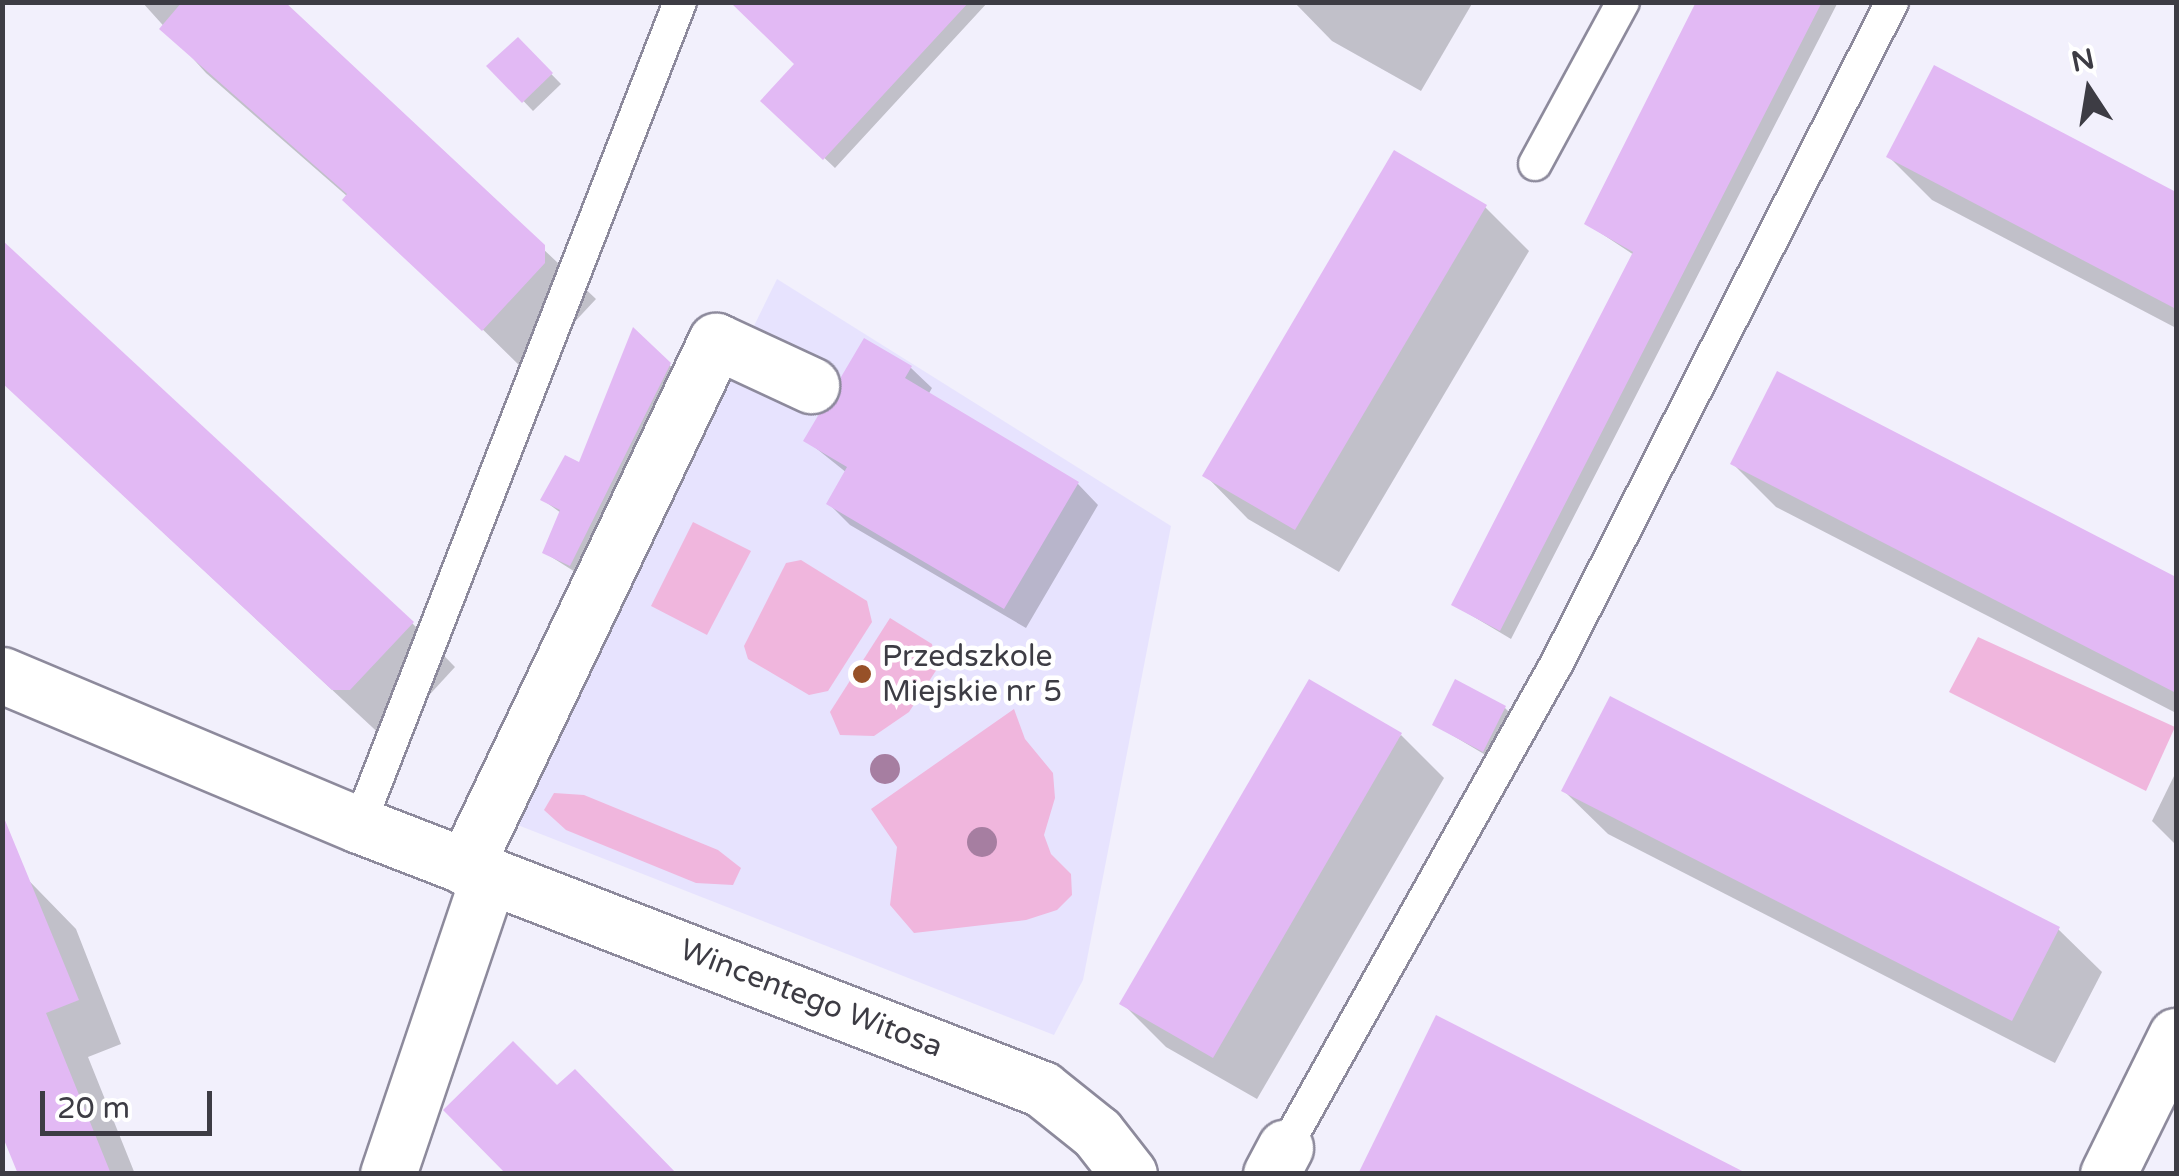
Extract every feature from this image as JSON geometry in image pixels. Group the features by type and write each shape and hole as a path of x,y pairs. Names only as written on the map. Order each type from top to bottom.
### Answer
{"street":[{"path":"388,1174 477,872 716,341 811,386"},
{"name":"Wincentego Witosa","path":"2,674 359,825 1042,1089 1097,1134 1129,1174"},
{"path":"2108,1174 2176,1036"}],"lane":[{"path":"359,825 680,2"},
{"path":"1535,164 1622,2"},
{"path":"1278,1161 1394,964 1557,663 1892,2"}],"shaded area":[{"name":"Przedszkole Miejskie nr 5","path":"777,279 1171,526 1083,980 1054,1035 510,822"},
{"path":"693,522 751,551 707,635 651,606"},
{"path":"801,560 867,601 872,622 828,691 809,695 748,659 744,646 786,563"},
{"path":"890,618 932,644 937,669 909,712 874,736 840,735 830,712"},
{"path":"1978,637 2175,727 2146,791 1949,692"},
{"path":"1014,709 1025,739 1053,773 1055,798 1044,835 1051,854 1071,874 1072,895 1057,910 1026,920 914,933 890,905 897,847 871,809"},
{"path":"554,793 584,795 718,850 741,868 733,885 696,883 566,830 544,810"}],"building":[{"path":"182,2 285,2 545,245 545,263 482,331 342,200 347,194 159,29"},
{"path":"730,2 969,2 823,160 760,101 794,64"},
{"path":"1696,2 1822,2 1500,631 1451,605 1633,252 1584,224"},
{"path":"518,37 553,73 522,103 486,66"},
{"path":"1934,65 2176,192 2176,309 1886,157"},
{"path":"1394,150 1487,205 1295,530 1202,476"},
{"path":"2,240 414,622 350,690 332,690 2,383"},
{"path":"633,327 671,363 570,566 542,553 560,510 540,500 565,455 579,462"},
{"path":"864,338 912,366 905,378 1079,482 1004,609 826,504 847,467 803,441 819,414 839,399 841,377"},
{"path":"1777,371 2176,577 2176,693 1730,464"},
{"path":"1309,679 1402,733 1213,1058 1119,1004"},
{"path":"1455,679 1506,706 1483,752 1432,725"},
{"path":"1610,696 2060,927 2012,1021 1561,791"},
{"path":"2,813 79,1000 46,1013 111,1174 18,1174 2,1135"},
{"path":"1436,1015 1748,1174 1358,1174"},
{"path":"513,1041 557,1085 575,1069 677,1174 506,1174 443,1110"}],"place":[{"name":"Przedszkole Miejskie nr 5","path":"862,674"}]}
